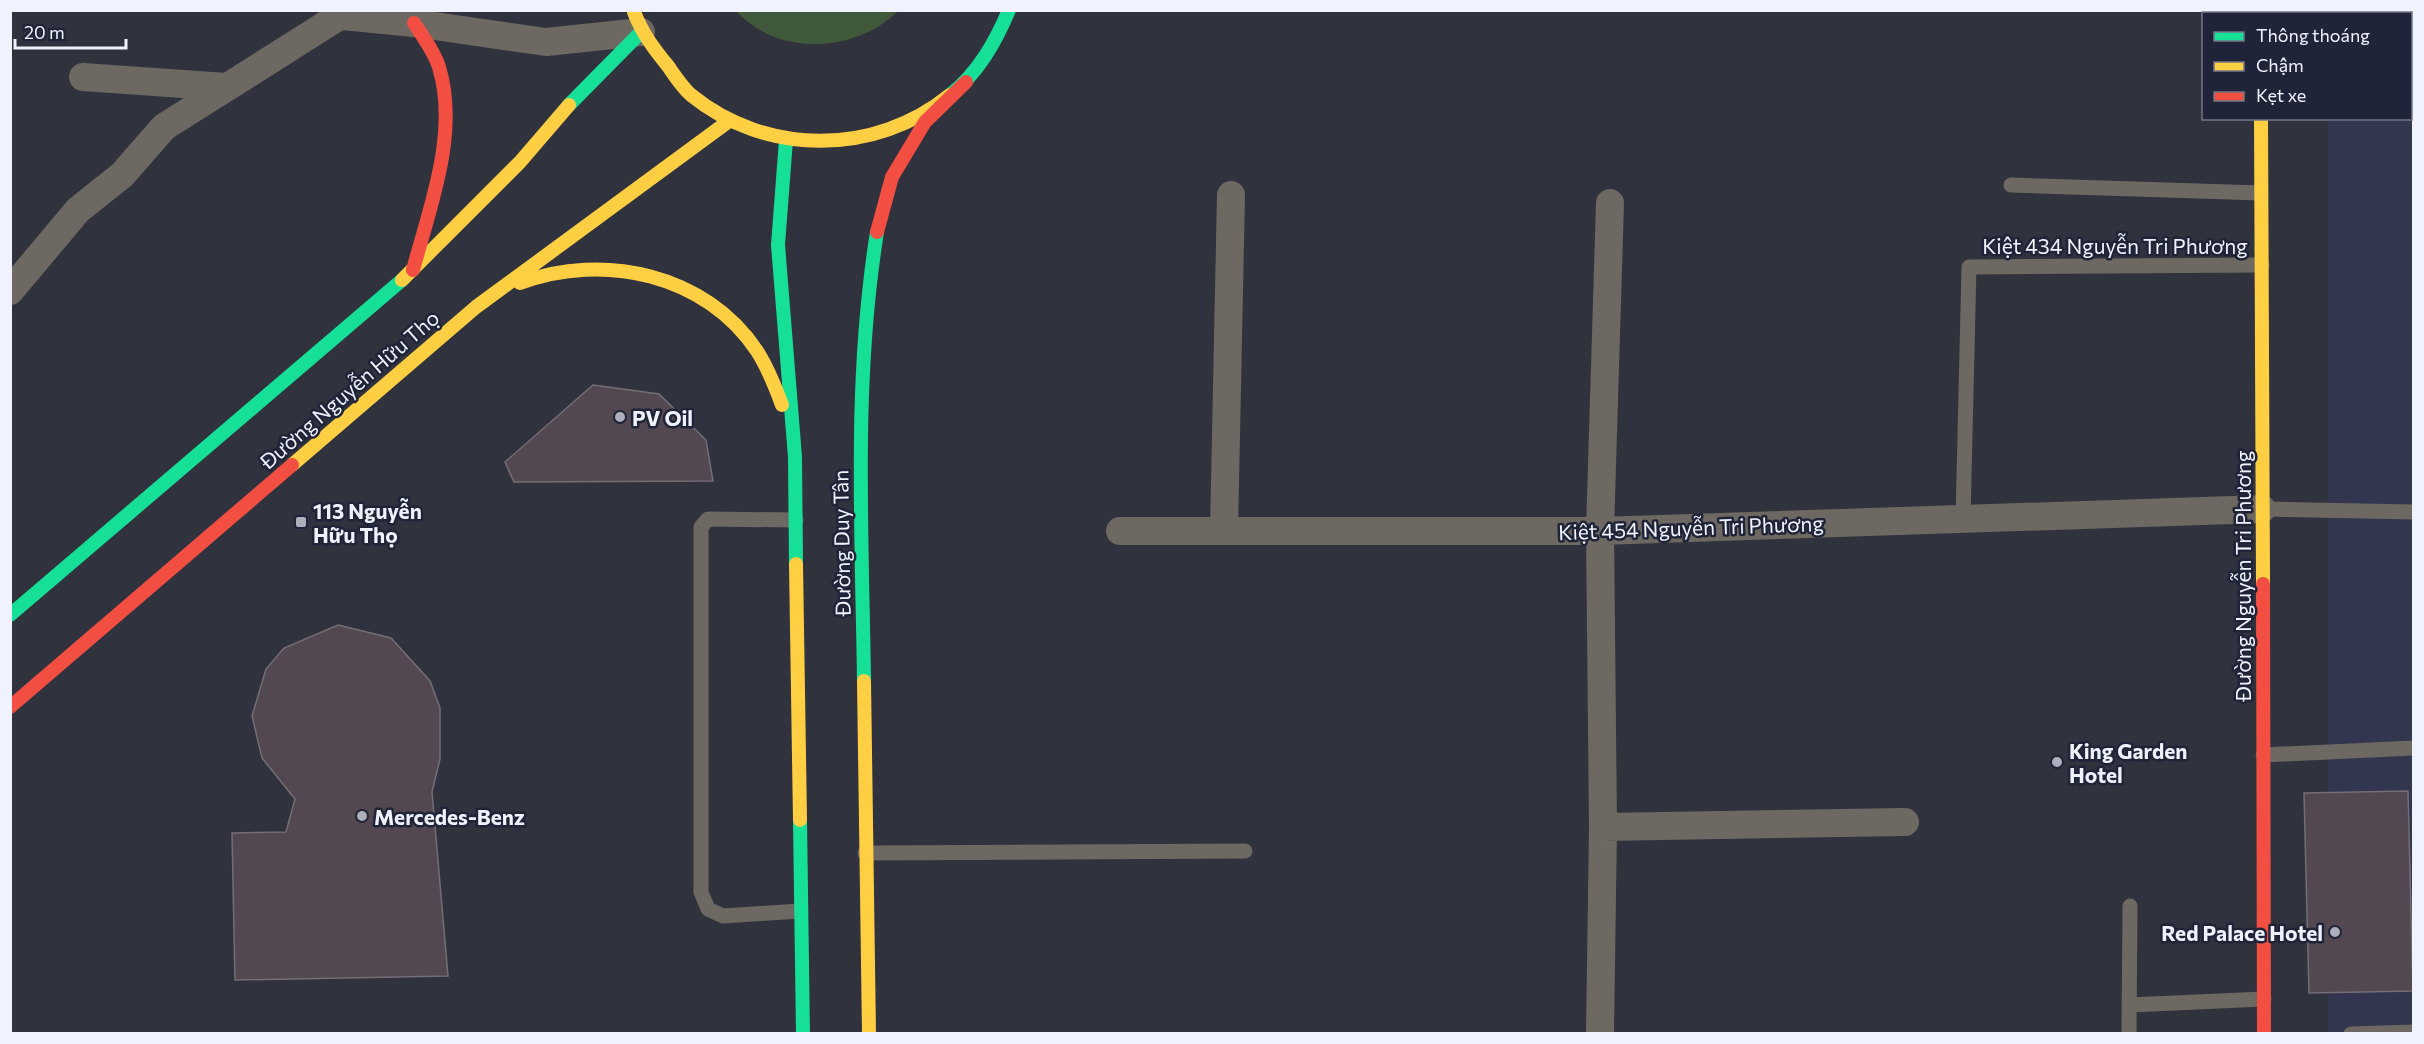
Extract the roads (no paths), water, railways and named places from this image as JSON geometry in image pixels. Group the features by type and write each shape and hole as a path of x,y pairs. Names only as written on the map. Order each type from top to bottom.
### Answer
{"main road":[{"path":"10,615 413,270 520,162 637,21 689,93 729,121 786,140 835,143 884,133 928,113 966,82 996,42 1009,10"},
{"path":"413,270 439,167 447,114 439,66 414,22"},
{"name":"Đường Duy Tân","path":"869,1034 860,410 863,344 879,216 892,177 925,122 966,82"},
{"name":"Đường Nguyễn Tri Phương","path":"2261,120 2264,1034"},
{"name":"Đường Nguyễn Hữu Thọ","path":"10,707 476,306 729,121"},
{"path":"786,140 778,245 795,457 803,1034"},
{"path":"476,306 507,288 540,275 573,268 607,268 639,273 671,283 701,298 728,318 751,342 769,370 792,432 795,457"}],"street":[{"path":"10,291 78,210 122,175 164,127 346,13 546,42 637,21"},
{"path":"83,77 226,87"},
{"path":"1224,531 1231,195"},
{"path":"1600,1032 1603,827 1600,531 1610,203"},
{"name":"Kiệt 454 Nguyễn Tri Phương","path":"1120,531 1600,531 2262,509"},
{"path":"1603,827 1905,822"}],"lane":[{"path":"2011,185 2261,193"},
{"name":"Kiệt 434 Nguyễn Tri Phương","path":"1963,519 1969,267 2262,265"},
{"path":"2262,509 2414,512"},
{"path":"796,520 708,519 701,527 701,880 702,892 708,909 723,916 800,911"},
{"path":"2263,755 2414,748"},
{"path":"865,853 1245,851"},
{"path":"2129,1034 2130,906"},
{"path":"2129,1005 2264,999"},
{"path":"2351,1034 2414,1032"}],"place":[{"name":"PV Oil","path":"620,417"},
{"name":"113 Nguyễn Hữu Thọ","path":"301,522"},
{"name":"King Garden Hotel","path":"2057,762"},
{"name":"Mercedes-Benz","path":"362,816"},
{"name":"Red Palace Hotel","path":"2335,932"}]}
